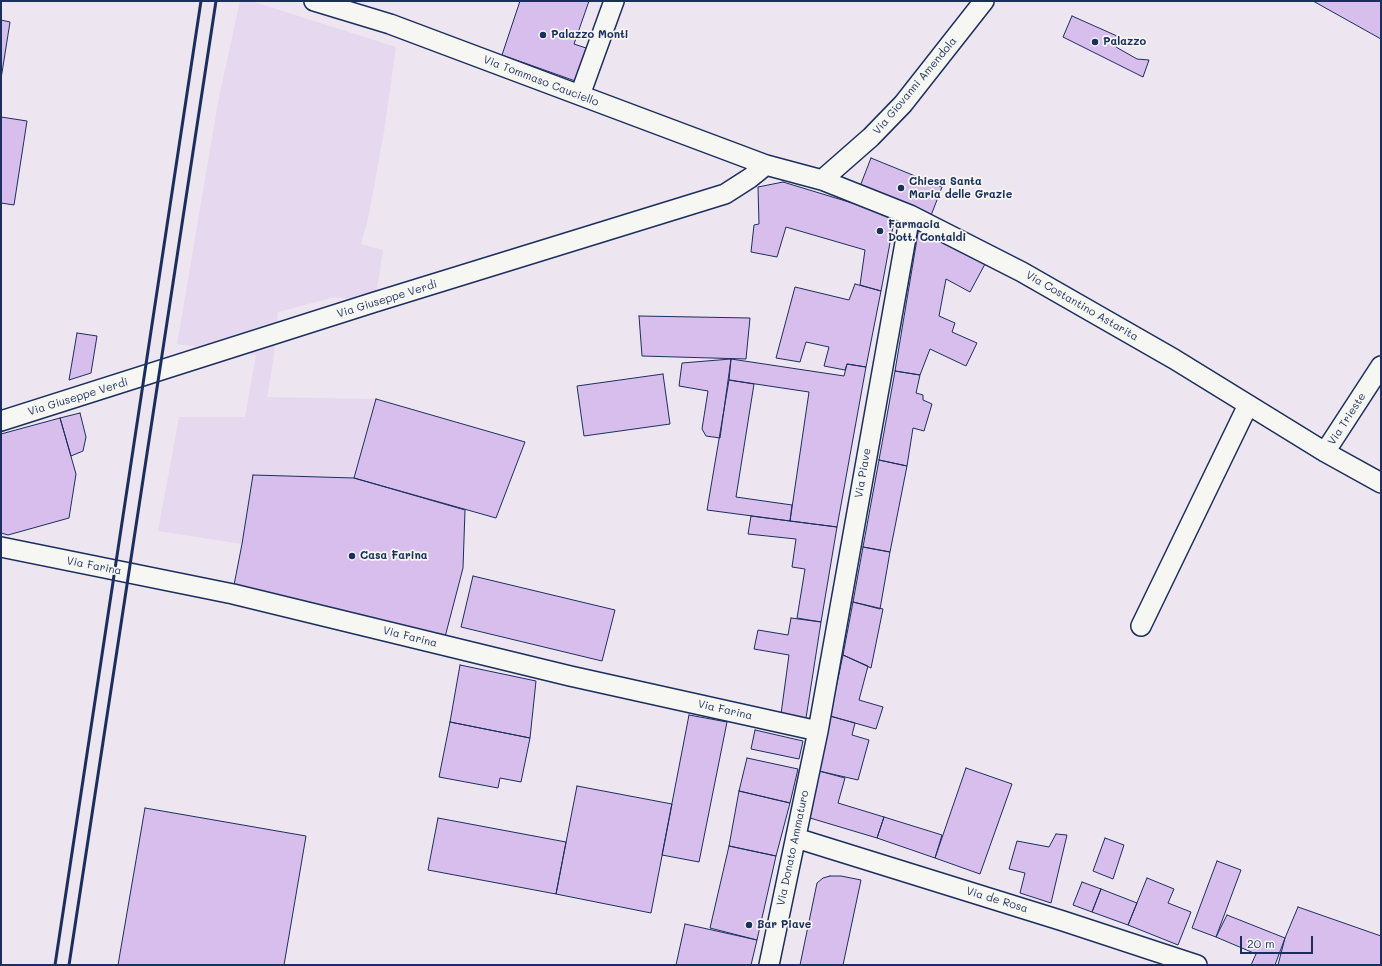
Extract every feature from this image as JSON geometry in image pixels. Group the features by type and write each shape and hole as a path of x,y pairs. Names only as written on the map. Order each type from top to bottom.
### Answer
{"street":[{"name":"Via Tommaso Cauciello","path":"314,1 390,24 766,165"},
{"path":"580,95 614,1"},
{"name":"Via Giovanni Amendola","path":"822,180 871,137 903,104 984,1"},
{"name":"Via Costantino Astarita","path":"766,165 822,180 910,215 1022,272 1174,359 1325,452 1381,483"},
{"name":"Via Giuseppe Verdi","path":"1,421 375,302 726,194 766,165"},
{"name":"Via Piave","path":"818,731 910,215"},
{"name":"Via Trieste","path":"1325,452 1381,366"},
{"path":"1141,626 1248,405"},
{"name":"Via Farina","path":"1,547 232,594 570,676 818,731"},
{"name":"Via Donato Ammaturo","path":"769,965 818,731"},
{"name":"Via de Rosa","path":"796,838 1063,920 1197,965"}],"shaded area":[{"path":"240,1 251,1 396,47 384,132 368,219 361,244 383,250 375,302 335,297 278,312 273,363 267,397 376,399 354,478 242,544 158,531 179,417 245,417 256,355 177,344 219,97"}],"building":[{"name":"Palazzo Monti","path":"520,1 589,1 574,44 592,50 581,83 502,55"},
{"path":"1313,1 1381,1 1381,39"},
{"name":"Palazzo","path":"1072,16 1117,36 1116,47 1137,59 1149,60 1143,77 1063,37"},
{"path":"1,20 10,22 1,79"},
{"path":"1,117 27,121 14,205 1,203"},
{"name":"Chiesa Santa Maria delle Grazie","path":"871,158 942,187 930,218 859,189"},
{"path":"783,182 895,216 881,291 860,285 865,250 786,227 777,257 751,252 754,225 759,224 758,187"},
{"path":"919,227 985,264 970,292 946,279 939,316 955,323 952,332 977,343 966,366 930,349 920,375 895,371"},
{"path":"855,284 881,291 866,367 847,364 845,370 824,366 829,347 806,342 800,362 776,358 795,287 849,300"},
{"path":"639,316 750,318 746,359 642,356"},
{"path":"77,333 97,336 91,373 69,380"},
{"path":"731,359 844,376 847,364 866,367 837,527 790,521 809,392 729,380"},
{"path":"731,359 720,438 706,436 702,429 708,391 679,386 682,363"},
{"path":"895,371 920,375 916,393 923,395 923,400 932,404 924,431 913,428 907,466 879,460"},
{"path":"663,374 670,424 584,436 577,386"},
{"path":"729,380 754,384 736,497 792,505 790,521 707,510"},
{"path":"376,399 525,442 496,518 354,478"},
{"path":"80,413 86,437 83,451 71,456 60,418"},
{"path":"60,418 76,474 69,518 8,535 1,533 1,434"},
{"path":"879,460 907,466 890,552 863,547"},
{"name":"Casa Farina","path":"253,475 354,478 465,510 463,568 445,637 234,585"},
{"path":"751,516 837,527 821,622 797,618 805,569 792,567 796,539 748,534"},
{"path":"863,547 890,552 880,609 853,602"},
{"path":"473,576 615,610 602,661 461,627"},
{"path":"853,602 883,609 871,668 843,655"},
{"path":"791,618 821,622 806,718 781,714 789,655 754,649 758,630 788,635"},
{"path":"843,655 868,666 859,700 883,707 876,729 830,716"},
{"path":"460,665 536,681 530,738 450,722"},
{"path":"689,715 727,722 699,862 662,855"},
{"path":"830,716 855,723 852,735 869,740 858,780 819,771"},
{"path":"450,722 530,738 521,782 500,778 498,788 439,777"},
{"path":"755,730 803,741 799,759 751,749"},
{"path":"747,758 798,769 790,803 739,791"},
{"path":"966,768 1012,784 980,874 935,858"},
{"path":"819,771 845,778 838,803 884,817 877,838 810,818"},
{"path":"577,786 672,804 651,913 556,894"},
{"path":"739,791 790,803 776,856 729,846"},
{"path":"145,808 306,836 284,965 118,965"},
{"path":"884,817 942,835 935,858 877,838"},
{"path":"438,818 566,842 556,894 428,870"},
{"path":"1056,834 1067,835 1051,903 1020,893 1025,873 1009,869 1017,841 1049,847"},
{"path":"1105,838 1124,845 1113,879 1093,871"},
{"path":"729,846 776,856 757,940 710,928"},
{"path":"1217,861 1241,870 1216,937 1192,928"},
{"path":"830,876 841,876 861,880 843,965 800,965 817,883 823,878"},
{"path":"1147,878 1174,889 1168,903 1191,912 1178,945 1128,925"},
{"path":"1082,882 1101,889 1092,912 1073,905"},
{"path":"1101,889 1137,903 1128,925 1092,912"},
{"path":"1298,907 1381,936 1381,965 1278,965 1285,938"},
{"path":"1227,915 1285,938 1275,965 1251,965 1256,954 1216,937"},
{"path":"685,924 757,940 751,965 676,965"}],"railway":[{"path":"55,965 201,1"},
{"path":"69,965 216,1"}],"place":[{"name":"Palazzo Monti","path":"543,35"},
{"name":"Palazzo","path":"1095,42"},
{"name":"Chiesa Santa Maria delle Grazie","path":"901,188"},
{"name":"Farmacia Dott. Contaldi","path":"880,231"},
{"name":"Casa Farina","path":"352,556"},
{"name":"Bar Piave","path":"749,925"}]}
